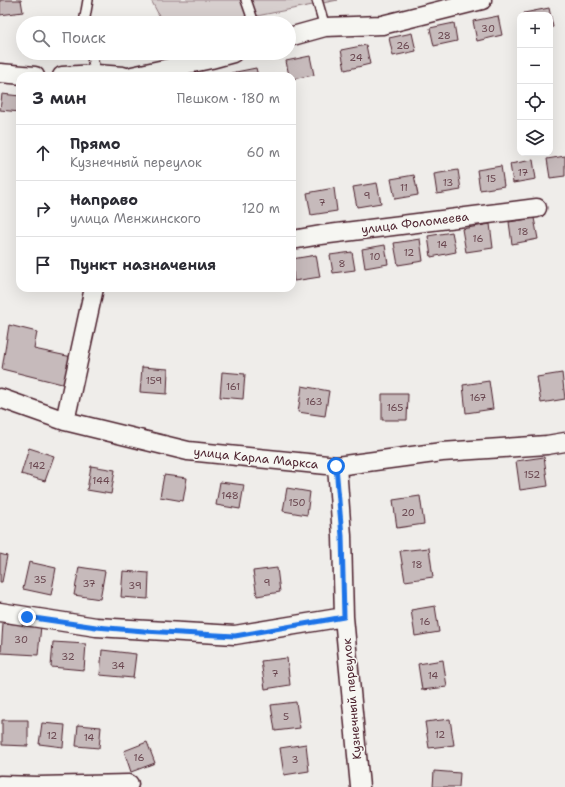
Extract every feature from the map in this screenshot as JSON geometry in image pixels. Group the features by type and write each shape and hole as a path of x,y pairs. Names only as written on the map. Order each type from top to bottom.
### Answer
{"street":[{"path":"296,35 325,27 382,25 482,0"},
{"path":"151,72 206,60"},
{"path":"0,73 16,74"},
{"name":"улица Фоломеева","path":"296,239 537,208"},
{"path":"65,421 93,292"},
{"name":"улица Карла Маркса","path":"0,398 65,421 188,451 336,466 442,452 547,445 565,442"},
{"name":"Кузнечный переулок","path":"336,466 342,536 344,617 360,787"},
{"path":"0,612 96,627 235,636 344,617"},
{"path":"0,785 40,786 129,784"}],"lane":[{"path":"85,16 88,0"},
{"path":"246,0 252,16"},
{"path":"318,0 325,27"},
{"path":"93,60 96,72"}],"shaded area":[{"path":"151,0 338,0 257,16 159,16"}],"building":[{"path":"0,0 21,0 23,12 0,15"},
{"path":"549,8 550,12 529,12"},
{"path":"498,16 502,35 477,41 473,21"},
{"path":"454,23 457,41 434,46 430,28"},
{"path":"412,33 416,51 393,56 389,38"},
{"path":"366,45 370,64 345,70 341,50"},
{"path":"310,56 314,75 296,78 296,72 288,72 286,61"},
{"path":"256,68 257,72 236,72"},
{"path":"2,94 16,96 16,112 0,110"},
{"path":"565,156 565,176 550,178 547,159"},
{"path":"533,160 536,179 513,183 510,164"},
{"path":"501,166 504,186 480,190 477,170"},
{"path":"458,170 461,190 437,194 434,174"},
{"path":"414,175 418,195 395,199 391,179"},
{"path":"377,183 381,203 357,207 353,187"},
{"path":"334,188 337,211 311,215 307,193"},
{"path":"534,218 538,239 512,244 509,222"},
{"path":"490,224 493,248 466,252 462,229"},
{"path":"452,232 456,252 431,257 428,236"},
{"path":"420,239 423,261 398,265 394,243"},
{"path":"385,245 388,264 365,268 362,249"},
{"path":"352,252 355,270 333,273 330,255"},
{"path":"316,255 320,277 296,281 296,258"},
{"path":"9,325 37,332 34,349 72,357 66,385 2,369"},
{"path":"142,367 168,369 167,394 140,392"},
{"path":"222,372 245,374 243,399 220,397"},
{"path":"562,373 565,399 541,403 537,377"},
{"path":"489,381 493,409 466,413 463,385"},
{"path":"302,386 329,391 325,416 298,412"},
{"path":"382,394 408,394 407,420 382,420"},
{"path":"29,448 54,456 45,481 21,474"},
{"path":"544,457 548,486 520,490 516,461"},
{"path":"91,466 115,470 111,494 87,490"},
{"path":"164,475 187,478 183,501 160,497"},
{"path":"220,482 244,485 240,509 216,505"},
{"path":"287,488 310,492 307,515 283,511"},
{"path":"420,496 424,524 397,528 393,500"},
{"path":"429,548 433,577 405,581 400,551"},
{"path":"0,554 7,556 2,582 0,582"},
{"path":"29,562 56,568 51,595 23,589"},
{"path":"79,567 105,571 100,599 74,595"},
{"path":"277,568 280,592 257,596 253,571"},
{"path":"123,571 149,573 148,599 121,597"},
{"path":"435,606 439,632 415,636 411,610"},
{"path":"3,623 41,626 38,655 1,653"},
{"path":"53,642 86,644 84,670 51,667"},
{"path":"102,650 136,654 133,678 100,675"},
{"path":"287,658 290,685 265,689 261,661"},
{"path":"443,660 447,687 422,690 418,664"},
{"path":"296,702 300,728 275,731 271,705"},
{"path":"450,719 454,745 429,748 425,722"},
{"path":"2,720 28,720 28,746 2,745"},
{"path":"42,723 65,725 63,747 39,744"},
{"path":"78,725 101,727 99,748 76,746"},
{"path":"147,742 155,763 131,772 124,751"},
{"path":"306,744 309,771 284,775 280,748"},
{"path":"434,771 460,773 459,787 433,787"}],"route":[{"path":"27,617 96,627 235,636 344,617 342,536 336,466"}]}
